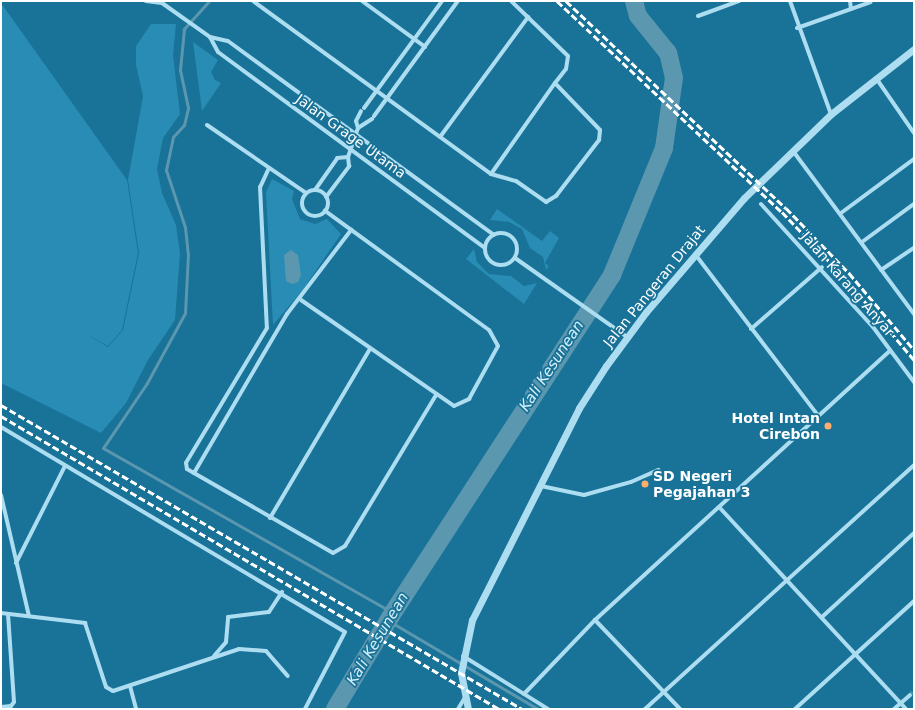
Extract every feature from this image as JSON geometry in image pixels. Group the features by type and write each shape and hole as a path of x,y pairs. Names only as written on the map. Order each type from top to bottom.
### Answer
{"street":[{"name":"Jalan Grage Utama","path":"146,1 162,2 198,30 210,37 228,41 494,235"},
{"path":"253,1 491,174 516,181 541,200 551,201 599,140 599,127 555,83"},
{"path":"362,1 425,47"},
{"path":"358,128 356,121 362,110 442,1"},
{"path":"325,211 326,198 349,166 348,157 352,151 354,133 358,128 373,117 458,1"},
{"path":"491,174 566,69 568,56 511,1"},
{"path":"698,16 739,1"},
{"path":"790,1 797,28 830,114"},
{"path":"850,1 851,9"},
{"path":"797,28 871,2"},
{"path":"440,137 528,17"},
{"name":"Jalan Grage Utama","path":"210,37 218,52 485,248"},
{"name":"Jalan Pangeran Drajat","path":"468,709 464,699 461,670 462,657 472,620 541,486 578,408 627,336 695,254 789,152 830,114 914,49"},
{"path":"876,78 914,133"},
{"path":"207,125 306,193"},
{"path":"789,152 841,214 914,314"},
{"path":"306,193 315,190 337,158 348,157"},
{"path":"841,214 914,159"},
{"path":"269,168 260,187 267,328 185,465 194,473 329,552 340,550 436,395"},
{"path":"315,190 326,198"},
{"path":"306,193 302,204 304,210 314,216 325,211"},
{"name":"Jalan Karang Anyar","path":"761,204 822,267 914,382"},
{"path":"862,242 914,204"},
{"path":"301,300 436,395 454,406 466,402 498,341 489,330 325,211"},
{"path":"194,473 287,314 301,300 351,230"},
{"path":"500,233 513,239 516,245 514,258 506,264 496,264 488,258 485,248 494,235 500,233"},
{"path":"881,270 914,248"},
{"path":"695,254 817,414"},
{"path":"514,258 627,336"},
{"path":"751,329 822,267"},
{"path":"267,328 276,334"},
{"path":"270,518 370,349"},
{"path":"524,694 595,620 720,507 817,414 890,351"},
{"path":"1,427 65,466 282,592 345,632 305,709"},
{"path":"645,709 914,465"},
{"path":"16,563 65,466"},
{"path":"541,486 584,495 631,482 658,470"},
{"path":"1,495 29,616"},
{"path":"720,507 786,581 857,653 900,704 906,709"},
{"path":"822,617 914,533"},
{"path":"214,656 226,642 228,617 269,612 282,592"},
{"path":"795,709 914,601"},
{"path":"1,613 86,623 109,690 130,686 214,656 239,649 266,651 288,676"},
{"path":"1,707 11,706 14,702 8,614"},
{"path":"595,620 680,709"},
{"path":"462,657 548,709"},
{"path":"130,686 136,709"},
{"path":"894,709 910,695"},
{"path":"458,709 464,699"}],"shaded area":[{"path":"1,3 127,180 138,253 122,330 108,346 84,333 108,347 123,330 139,253 128,180 143,96 136,65 136,46 151,24 176,24 173,55 180,114 163,138 157,169 162,193 176,225 180,253 175,320 148,360 126,403 101,433 1,383"},
{"path":"193,42 218,60 211,72 215,80 221,83 202,111"},
{"path":"272,179 294,191 292,199 300,219 315,224 327,219 341,234 302,291 273,325 266,192"},
{"path":"497,209 542,241 550,231 559,238 545,263 549,266 546,270 543,257 530,248 522,229 509,222 490,220"},
{"path":"474,249 477,262 489,274 511,276 524,286 537,283 524,304 466,259"},
{"path":"291,250 298,255 301,275 298,282 292,284 286,281 284,255"}],"waterway":[{"path":"209,1 184,29 180,70 188,108 184,125 173,137 166,170 185,227 188,254 185,313 147,383 103,448 393,613"},
{"name":"Kali Kesunean","path":"335,709 394,611 612,275 664,148 674,78 668,53 638,16 634,1"},
{"path":"389,621 538,709"}],"tunnel":[{"path":"910,695 914,691"}],"railway":[{"path":"557,1 782,212 845,278 914,360"},
{"path":"566,1 786,208 849,273 914,350"},
{"path":"1,405 522,709"},
{"path":"1,416 499,709"}],"place":[{"name":"Hotel Intan Cirebon","path":"828,426"},
{"name":"SD Negeri Pegajahan 3","path":"645,484"}]}
